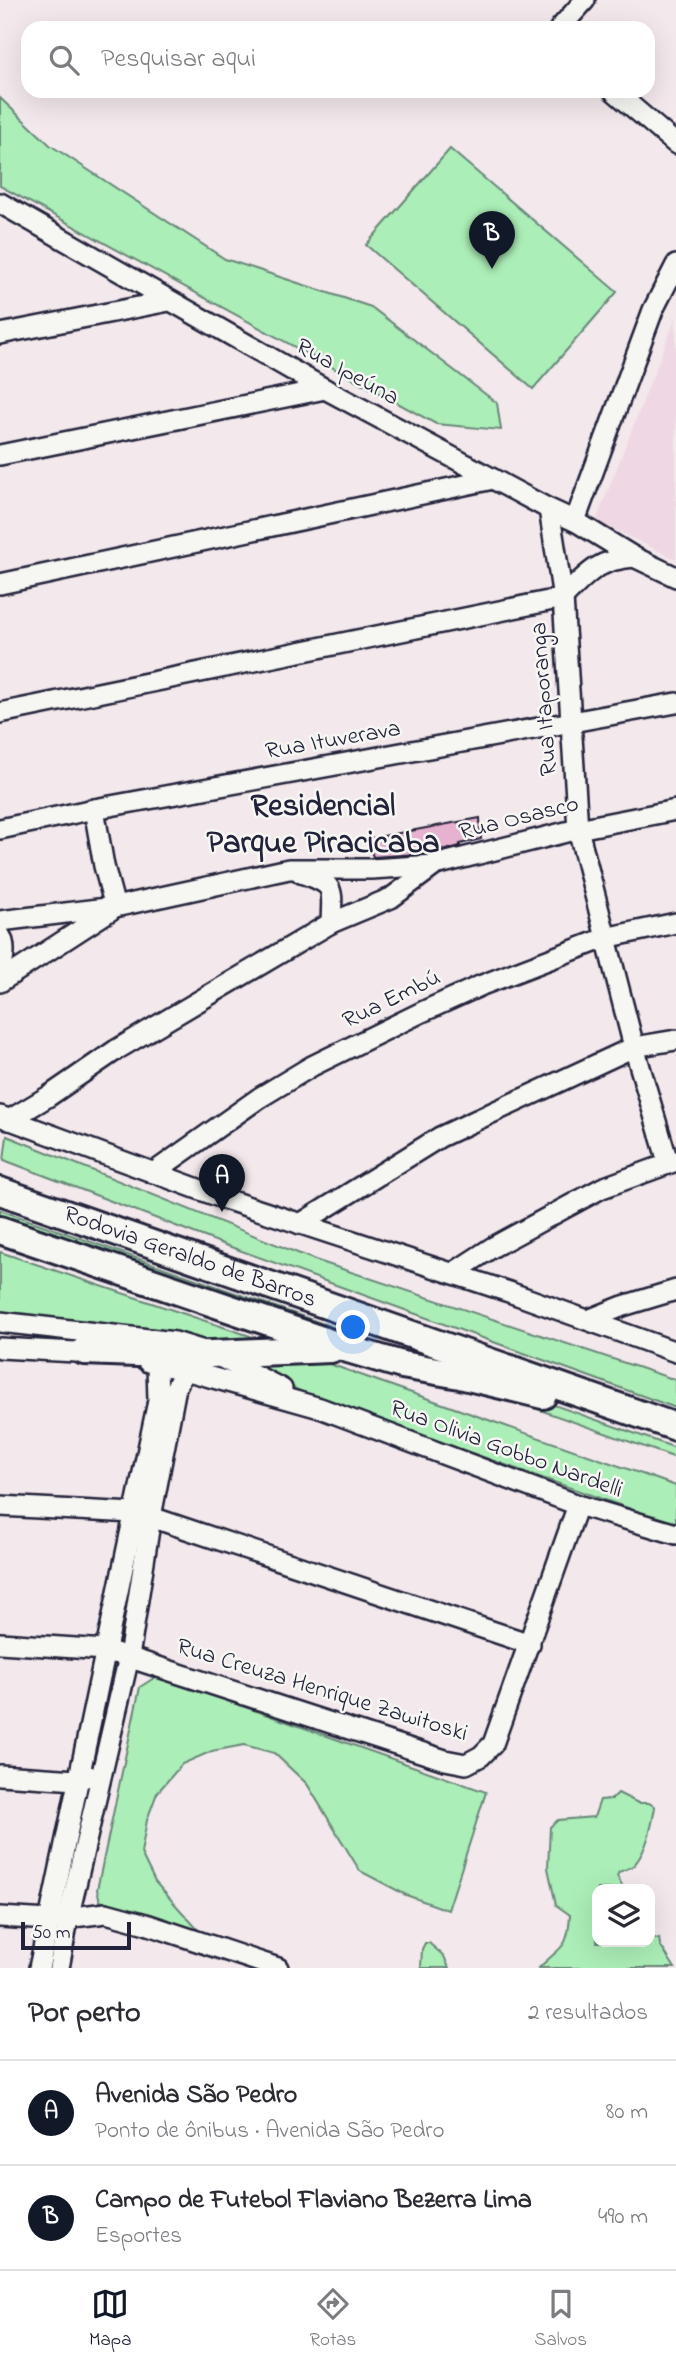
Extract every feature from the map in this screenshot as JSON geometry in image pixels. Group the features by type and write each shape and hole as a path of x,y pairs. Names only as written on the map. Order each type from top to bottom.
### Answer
{"highway":[{"name":"Rodovia Geraldo de Barros","path":"0,1191 676,1427"},
{"name":"Rodovia Geraldo de Barros","path":"0,1230 402,1365 460,1375 565,1400 617,1405"},
{"path":"84,1351 214,1354 348,1349"}],"street":[{"path":"566,21 585,0"},
{"path":"622,98 676,144"},
{"name":"Rua Ipeúna","path":"0,203 9,216 676,577"},
{"path":"575,521 653,310 676,265"},
{"path":"0,334 169,302"},
{"path":"0,455 325,389"},
{"path":"0,584 493,479"},
{"name":"Rua Itaporanga","path":"549,509 563,598 578,829 634,1047 672,1161"},
{"name":"Rua Itaporanga","path":"563,598 596,566 616,558 634,556"},
{"path":"0,713 563,598"},
{"name":"Rua Ituverava","path":"1,823 94,809 676,703"},
{"path":"0,980 115,907 104,866 94,809"},
{"name":"Rua Osasco","path":"0,921 115,907 289,869 371,869 435,865 578,829 676,810"},
{"path":"5,1118 49,1096 128,1043 331,923 391,898 435,865"},
{"path":"289,869 323,880 332,891 331,923"},
{"name":"Rua Embú","path":"153,1173 259,1098 312,1066 482,985 605,938 676,923"},
{"path":"0,935 4,941 4,954 0,980"},
{"path":"300,1224 440,1137 634,1047 676,1040"},
{"path":"5,1118 153,1173 453,1273 676,1352"},
{"path":"453,1273 493,1247 602,1188 672,1161"},
{"path":"588,1320 676,1290"},
{"path":"0,1322 175,1342 214,1354 320,1408"},
{"path":"0,1348 84,1351 157,1364 320,1408"},
{"path":"39,1968 58,1919 103,1771 129,1657 142,1515 158,1401 157,1364"},
{"path":"59,1968 58,1919 77,1780 106,1650 176,1387 185,1370"},
{"name":"Rua Olivia Gobbo Nardelli","path":"320,1408 578,1505 676,1534"},
{"name":"Rua Creuza Henrique Zawitoski","path":"129,1657 445,1760 466,1764 481,1756 494,1744 578,1505"},
{"path":"0,1506 142,1515 530,1644"},
{"path":"0,1643 106,1650 129,1657"},
{"path":"0,1775 77,1780 103,1771"},
{"path":"0,1917 58,1919 106,1913 278,1968"}],"shaded area":[{"path":"676,317 676,559 596,521"}],"green space":[{"path":"0,98 50,145 225,259 371,307 497,403 501,430 436,424 0,186"},
{"path":"450,149 617,292 533,389 366,245"},
{"path":"7,1136 315,1260 676,1380 676,1408 228,1246 4,1160"},
{"path":"0,1210 676,1448 676,1458 0,1220"},
{"path":"0,1252 259,1339 215,1344 151,1329 0,1322"},
{"path":"318,1360 676,1486 676,1525 318,1399 258,1372 259,1363"},
{"path":"157,1676 486,1792 448,1910 406,1895 360,1871 307,1784 274,1753 244,1745 212,1751 182,1764 157,1793 147,1820 141,1853 155,1882 200,1932 100,1901 97,1890 140,1687"},
{"path":"618,1793 638,1803 649,1803 655,1807 646,1845 639,1859 617,1876 621,1884 592,1884 592,1947 655,1947 655,1938 659,1938 660,1945 675,1968 539,1968 565,1942 570,1915 556,1905 548,1868 550,1827 558,1820 594,1817 600,1800 612,1799"},
{"path":"425,1943 429,1943 444,1956 449,1968 421,1968"}],"building":[{"path":"480,818 481,839 433,853 373,857 367,839"}],"place":[{"name":"Campo de Futebol Flaviano Bezerra Lima","path":"492,269"},
{"name":"Avenida São Pedro","path":"222,1212"}],"district":[{"name":"Residencial Parque Piracicaba","path":"323,826"}]}
